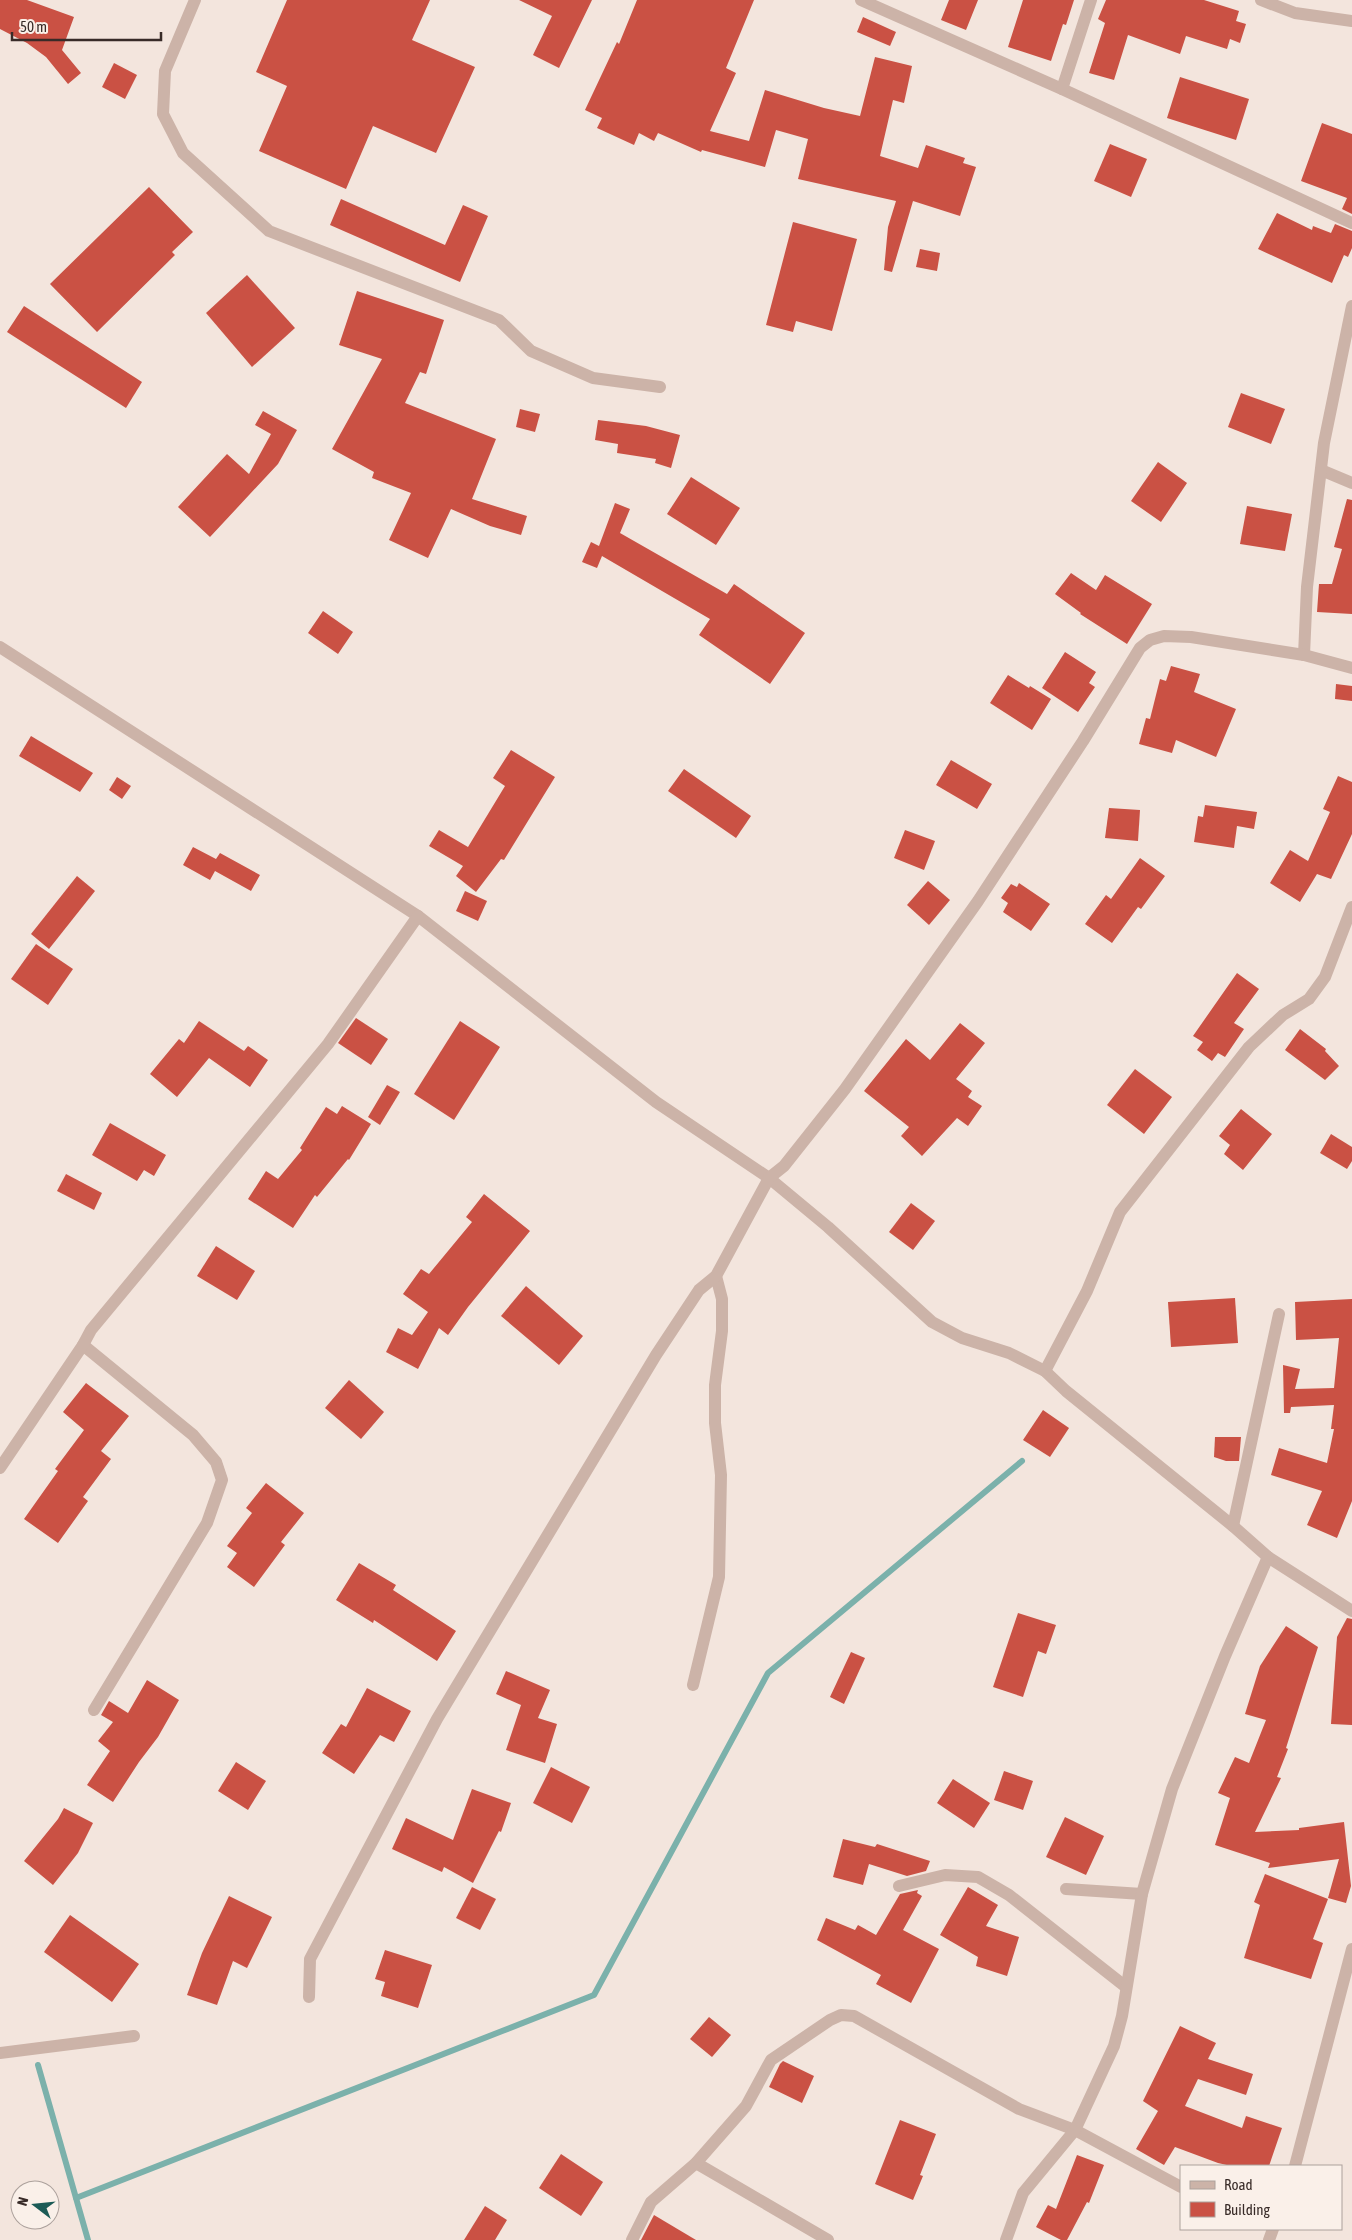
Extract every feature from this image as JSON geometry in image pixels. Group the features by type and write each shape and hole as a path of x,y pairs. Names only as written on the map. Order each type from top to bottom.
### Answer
{"street":[{"path":"195,0 165,71 163,114 183,153 269,232 498,320 531,351 593,378 660,387"},
{"path":"861,0 1062,89 1352,223"},
{"path":"1062,89 1090,0"},
{"path":"1262,0 1295,13 1352,21"},
{"path":"1304,655 1308,587 1324,443 1352,306"},
{"path":"1321,470 1352,483"},
{"path":"309,1997 310,1959 437,1718 656,1354 699,1290 716,1276 769,1178 784,1166 845,1089 978,901 1083,741 1140,648 1150,640 1164,636 1191,637 1304,655 1352,668"},
{"path":"0,647 418,916 656,1102 769,1178 828,1227 932,1322 962,1338 1008,1353 1045,1371 1066,1391 1233,1526 1268,1557 1352,1611"},
{"path":"1045,1371 1087,1291 1120,1212 1249,1047 1283,1015 1309,998 1325,977 1352,907"},
{"path":"0,1468 83,1346 97,1322 328,1044 418,916"},
{"path":"693,1685 719,1577 721,1475 715,1423 715,1404 722,1299 716,1276"},
{"path":"1233,1526 1279,1314"},
{"path":"83,1346 193,1435 216,1462 222,1480 208,1523 94,1710"},
{"path":"1006,2240 1024,2193 1075,2130 1114,2046 1122,2016 1142,1894 1172,1789 1225,1656 1268,1557"},
{"path":"899,1886 945,1875 978,1877 1010,1894 1126,1987"},
{"path":"1066,1889 1142,1894"},
{"path":"1295,2165 1352,1949"},
{"path":"632,2240 652,2202 696,2162 746,2106 771,2060 830,2020 841,2015 854,2016 1019,2109 1075,2130 1180,2185"},
{"path":"0,2053 134,2036"},
{"path":"696,2162 828,2240"}],"building":[{"path":"0,0 27,0 74,17 62,50 81,73 68,84 46,57 27,43 0,29"},
{"path":"287,0 430,0 412,40 475,67 436,153 373,126 346,189 259,151 287,86 256,72"},
{"path":"519,0 592,0 559,68 533,55 552,16"},
{"path":"637,0 754,0 726,68 736,73 710,131 749,141 765,90 824,108 860,116 875,57 912,66 904,103 893,100 880,156 918,168 926,145 965,158 963,163 976,167 960,216 913,201 892,272 884,270 888,227 896,201 798,179 808,139 776,130 765,167 702,150 701,152 658,133 654,141 639,133 634,145 597,128 602,118 585,110 617,42 619,44"},
{"path":"949,0 978,0 966,30 941,20"},
{"path":"1023,0 1074,0 1066,25 1063,24 1051,61 1008,47"},
{"path":"1106,0 1204,0 1239,11 1236,21 1246,24 1240,43 1230,39 1227,49 1186,36 1180,54 1128,35 1114,80 1089,73 1105,23 1098,19"},
{"path":"863,17 896,32 890,46 857,32"},
{"path":"114,63 137,75 125,99 102,87"},
{"path":"1180,77 1249,99 1236,140 1167,118"},
{"path":"1322,123 1352,134 1352,214 1342,209 1347,198 1301,181"},
{"path":"1110,144 1147,159 1131,197 1094,181"},
{"path":"149,187 193,232 172,252 175,255 97,332 50,284"},
{"path":"341,199 445,245 463,205 488,216 460,282 330,225"},
{"path":"1277,213 1312,230 1313,226 1331,233 1335,224 1352,231 1352,248 1348,257 1344,255 1332,283 1258,249"},
{"path":"793,222 857,239 832,331 796,321 793,332 766,325"},
{"path":"920,249 940,253 937,271 916,267"},
{"path":"247,275 295,328 252,367 206,313"},
{"path":"357,291 444,320 426,374 420,372 405,403 496,439 472,499 527,516 521,535 490,526 451,509 428,558 389,540 411,493 372,478 374,472 332,449 382,359 339,345"},
{"path":"24,306 142,382 126,408 7,332"},
{"path":"1241,393 1285,409 1271,444 1228,427"},
{"path":"520,409 540,414 535,432 516,427"},
{"path":"263,411 297,430 278,464 210,537 178,507 227,454 249,474 271,434 255,425"},
{"path":"598,420 646,426 680,435 671,468 655,463 656,459 617,453 618,444 595,440"},
{"path":"1158,462 1187,483 1161,522 1131,501"},
{"path":"691,477 740,508 716,545 667,514"},
{"path":"1347,499 1352,500 1352,614 1317,612 1319,584 1332,584 1342,549 1334,547"},
{"path":"615,503 630,509 620,533 727,594 734,584 805,633 770,684 699,635 710,619 602,556 597,568 582,562 591,542 599,546"},
{"path":"1247,506 1292,514 1285,551 1240,544"},
{"path":"1071,573 1096,590 1105,575 1152,604 1127,644 1080,614 1055,594"},
{"path":"323,611 353,632 338,654 308,633"},
{"path":"1065,652 1096,672 1089,683 1095,687 1078,712 1042,688"},
{"path":"1171,666 1200,674 1194,692 1236,709 1216,757 1176,740 1172,753 1139,744 1146,718 1150,719 1160,679 1166,681"},
{"path":"1008,675 1051,699 1032,730 990,703"},
{"path":"1336,684 1352,686 1352,701 1335,699"},
{"path":"31,736 93,773 80,792 19,756"},
{"path":"511,750 555,777 504,860 501,859 476,892 456,876 463,866 429,846 439,830 468,847 505,786 493,778"},
{"path":"951,760 992,784 977,809 936,785"},
{"path":"684,769 751,816 736,838 668,791"},
{"path":"1338,776 1352,782 1352,834 1331,879 1317,874 1300,902 1270,883 1290,850 1308,861 1330,812 1323,809"},
{"path":"117,777 131,786 122,799 109,790"},
{"path":"1205,805 1257,812 1254,829 1237,826 1234,848 1194,842 1198,816 1203,817"},
{"path":"1109,808 1140,810 1138,841 1105,838"},
{"path":"905,830 935,841 924,870 894,858"},
{"path":"193,847 216,859 220,853 260,875 251,891 215,871 210,880 183,865"},
{"path":"1140,858 1165,876 1141,909 1138,907 1112,943 1085,924 1106,895 1111,899"},
{"path":"77,876 95,891 49,949 31,934"},
{"path":"928,881 950,900 929,925 907,905"},
{"path":"1019,883 1050,904 1031,931 1003,912 1008,903 1001,898 1011,884 1017,887"},
{"path":"465,891 487,901 478,921 456,911"},
{"path":"36,944 73,969 48,1005 11,979"},
{"path":"1237,973 1259,989 1234,1023 1244,1029 1225,1057 1218,1053 1212,1061 1197,1050 1203,1042 1193,1036"},
{"path":"356,1018 388,1039 371,1065 338,1043"},
{"path":"199,1021 244,1051 248,1046 268,1060 250,1087 209,1058 177,1097 150,1074 179,1039 184,1043"},
{"path":"460,1021 500,1047 454,1120 414,1094"},
{"path":"960,1023 985,1043 956,1079 972,1091 968,1097 982,1106 968,1126 957,1118 922,1156 901,1136 909,1127 864,1091 906,1039 930,1060"},
{"path":"1300,1029 1326,1049 1325,1051 1339,1066 1325,1080 1285,1050"},
{"path":"1135,1069 1172,1097 1144,1134 1107,1105"},
{"path":"387,1085 400,1092 380,1125 368,1117"},
{"path":"342,1106 371,1124 349,1160 317,1197 315,1195 293,1228 248,1199 266,1171 278,1179 302,1150 300,1148 326,1107 337,1114"},
{"path":"1241,1109 1272,1134 1243,1170 1224,1154 1230,1145 1219,1136"},
{"path":"110,1123 166,1155 154,1176 144,1170 137,1181 92,1155"},
{"path":"1331,1134 1352,1147 1352,1161 1347,1169 1320,1153"},
{"path":"66,1174 102,1193 94,1210 57,1191"},
{"path":"484,1194 530,1231 468,1307 448,1335 439,1328 418,1369 386,1352 398,1328 412,1335 428,1312 403,1294 421,1269 429,1274 472,1222 466,1217"},
{"path":"911,1203 935,1221 913,1250 889,1232"},
{"path":"216,1246 255,1271 237,1300 197,1276"},
{"path":"526,1286 583,1336 559,1365 501,1316"},
{"path":"1235,1298 1238,1343 1171,1347 1168,1302"},
{"path":"1352,1299 1352,1501 1337,1538 1307,1525 1322,1491 1271,1475 1279,1448 1327,1463 1334,1429 1331,1429 1334,1405 1291,1407 1290,1413 1284,1413 1283,1365 1300,1369 1295,1389 1334,1388 1339,1338 1296,1340 1295,1302"},
{"path":"349,1380 384,1412 361,1439 325,1408"},
{"path":"86,1383 129,1416 101,1451 111,1459 83,1497 88,1501 58,1543 24,1519 58,1471 55,1469 84,1430 63,1412"},
{"path":"1043,1410 1069,1428 1050,1457 1023,1440"},
{"path":"1215,1437 1241,1437 1239,1461 1226,1461 1214,1457"},
{"path":"266,1483 304,1513 281,1542 285,1545 254,1587 227,1567 237,1553 227,1546 252,1513 246,1508"},
{"path":"359,1563 396,1585 393,1590 456,1631 437,1661 374,1620 373,1623 336,1600"},
{"path":"1018,1613 1056,1625 1046,1654 1038,1651 1023,1697 993,1687"},
{"path":"1347,1618 1352,1619 1352,1725 1331,1724 1337,1637"},
{"path":"1286,1626 1318,1647 1286,1748 1288,1749 1277,1777 1281,1778 1255,1832 1299,1830 1299,1828 1344,1822 1351,1886 1346,1903 1328,1898 1339,1859 1268,1868 1270,1863 1215,1845 1230,1798 1218,1793 1235,1757 1249,1763 1266,1720 1245,1714 1260,1666"},
{"path":"851,1652 865,1658 844,1704 830,1697"},
{"path":"506,1671 550,1690 538,1718 557,1724 545,1763 506,1750 521,1705 496,1694"},
{"path":"147,1680 179,1700 158,1737 113,1802 87,1785 110,1751 98,1741 113,1722 101,1715 109,1701 128,1713"},
{"path":"367,1688 411,1711 394,1742 380,1735 354,1774 322,1753 341,1724 346,1727"},
{"path":"236,1762 266,1781 248,1810 218,1791"},
{"path":"551,1767 590,1787 572,1823 533,1803"},
{"path":"1004,1771 1033,1781 1023,1810 994,1800"},
{"path":"953,1779 990,1803 974,1828 937,1803"},
{"path":"472,1789 511,1803 501,1832 499,1831 473,1883 444,1867 442,1872 392,1849 406,1818 453,1840"},
{"path":"64,1808 93,1823 78,1853 53,1885 24,1861 58,1819"},
{"path":"1065,1817 1104,1836 1086,1875 1046,1857"},
{"path":"843,1839 875,1847 877,1844 930,1861 926,1871 907,1876 869,1864 863,1885 833,1877"},
{"path":"1265,1874 1328,1899 1313,1939 1323,1943 1311,1979 1244,1958 1260,1905 1254,1902"},
{"path":"472,1887 496,1899 480,1930 456,1918"},
{"path":"968,1887 998,1905 986,1926 1019,1937 1007,1976 976,1966 978,1957 940,1935"},
{"path":"918,1890 917,1893 922,1896 903,1930 939,1949 911,2003 876,1984 881,1975 817,1940 826,1918 855,1930 858,1925 876,1935 900,1894"},
{"path":"229,1896 272,1917 247,1968 233,1961 217,2005 187,1995 202,1953"},
{"path":"70,1915 139,1964 112,2002 44,1952"},
{"path":"385,1950 432,1965 418,2008 381,1996 385,1982 375,1979"},
{"path":"709,2017 731,2035 712,2057 690,2039"},
{"path":"1180,2026 1216,2043 1208,2059 1253,2074 1246,2095 1198,2079 1185,2106 1242,2128 1246,2116 1282,2128 1269,2165 1227,2165 1175,2147 1164,2165 1136,2149 1158,2111 1143,2101"},
{"path":"783,2061 814,2076 802,2103 769,2087"},
{"path":"900,2120 936,2134 920,2175 923,2176 913,2200 875,2184"},
{"path":"561,2154 603,2182 581,2216 539,2188"},
{"path":"1077,2155 1104,2165 1089,2203 1087,2202 1067,2240 1061,2240 1036,2227 1048,2205 1056,2209"},
{"path":"485,2206 507,2220 495,2240 464,2240"},
{"path":"654,2215 696,2240 641,2240"}],"waterway":[{"path":"76,2198 594,1995 768,1673 1022,1461"},
{"path":"38,2065 88,2240"}]}
